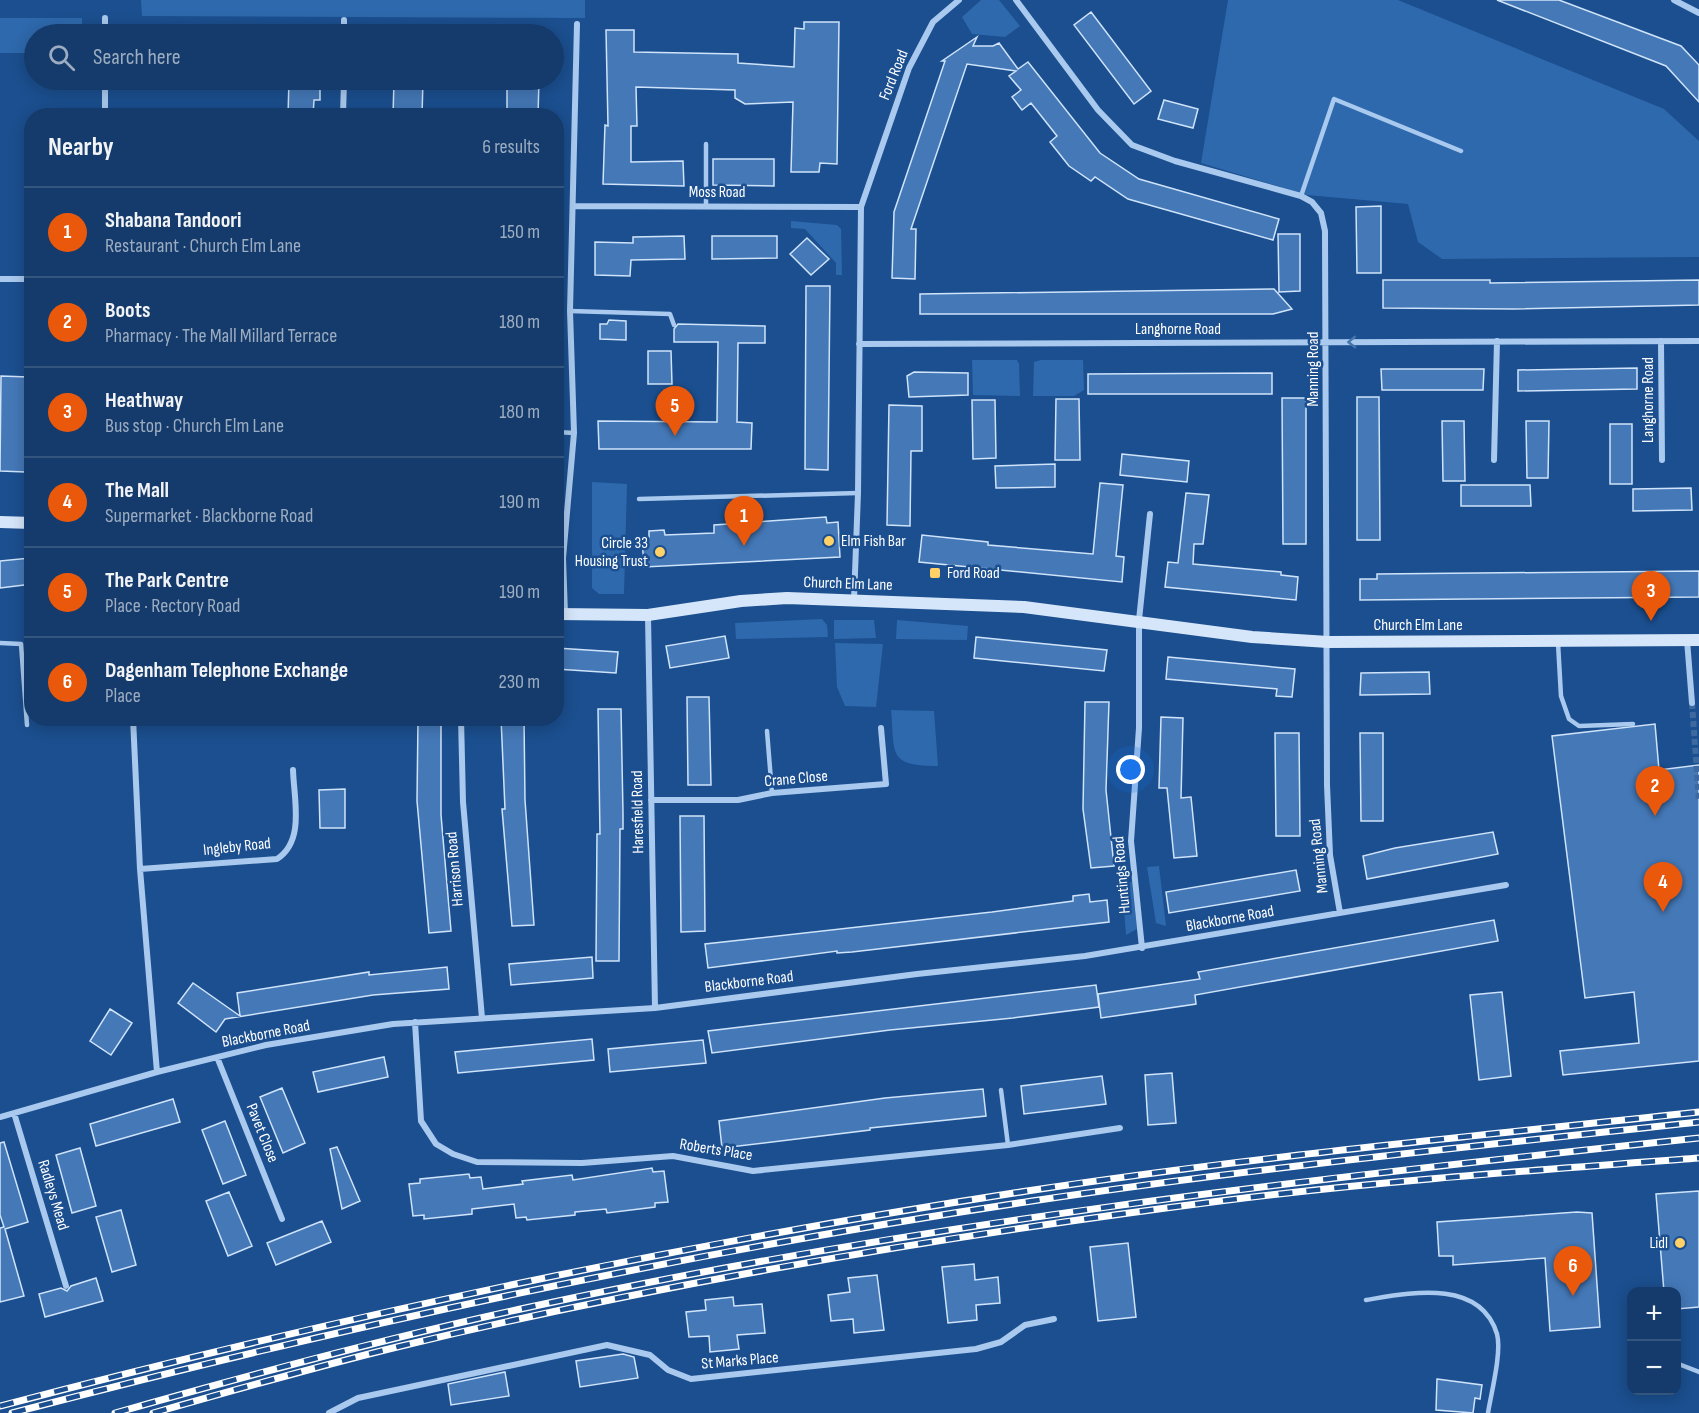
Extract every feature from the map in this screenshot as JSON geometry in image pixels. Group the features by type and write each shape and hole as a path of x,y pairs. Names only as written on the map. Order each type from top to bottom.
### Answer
{"street":[{"name":"Ford Road","path":"854,601 858,493 861,207 909,68 933,22 959,0"},
{"name":"Manning Road","path":"1016,0 1098,110 1132,145 1175,161 1301,196 1312,202 1324,220 1327,342 1330,855 1340,913"},
{"path":"1674,0 1699,13"},
{"path":"105,18 105,24"},
{"path":"564,522 574,433 570,311 577,24"},
{"path":"105,90 105,108"},
{"path":"343,108 344,90"},
{"name":"Moss Road","path":"573,206 861,207"},
{"path":"0,279 24,279"},
{"path":"1494,460 1497,341"},
{"name":"Langhorne Road","path":"1661,341 1662,460"},
{"name":"Langhorne Road","path":"860,344 1699,341"},
{"path":"1139,620 1150,514"},
{"path":"0,522 24,523"},
{"name":"Church Elm Lane","path":"564,615 648,615 741,601 787,598 1024,608 1139,620 1252,637 1328,642 1693,640"},
{"name":"Haresfield Road","path":"648,615 655,1008"},
{"name":"Huntings Road","path":"1139,620 1139,728 1131,841 1142,948"},
{"path":"1692,703 1693,640"},
{"path":"133,726 140,869 157,1072"},
{"name":"Harrison Road","path":"461,726 463,802 482,1018"},
{"name":"Crane Close","path":"651,800 738,800 772,793 886,784 881,728"},
{"name":"Ingleby Road","path":"140,869 277,859 288,852 295,832 293,770"},
{"name":"Blackborne Road","path":"0,1117 157,1072 266,1045 416,1022 655,1008 1142,948 1506,885"},
{"name":"Roberts Place","path":"416,1022 422,1121 436,1144 453,1154 477,1162 582,1163 673,1156 753,1171 1008,1145 1120,1128"},
{"name":"Pavet Close","path":"217,1057 282,1219"},
{"name":"Radleys Mead","path":"14,1113 66,1286"},
{"name":"St Marks Place","path":"329,1413 358,1398 606,1345 650,1355 668,1370 691,1379 976,1349 1001,1342 1024,1325 1054,1319"}],"lane":[{"path":"1301,196 1334,99 1461,151"},
{"path":"706,144 706,206"},
{"path":"570,311 670,314 674,325"},
{"path":"564,432 574,433"},
{"path":"639,499 858,493"},
{"path":"1558,640 1561,696 1569,719 1579,726 1633,724"},
{"path":"0,643 21,644 24,684"},
{"path":"767,731 772,793"},
{"path":"1001,1090 1008,1145"},
{"path":"1366,1300 1411,1293 1453,1294 1474,1303 1489,1320 1498,1336 1488,1413"},
{"path":"1681,1364 1699,1371"}],"shaded area":[{"path":"141,0 585,0 585,18 142,16"},
{"path":"981,0 999,0 1020,26 1005,37 972,34 962,17"},
{"path":"1228,0 1398,0 1664,109 1699,141 1699,257 1442,259 1418,242 1408,204 1307,195 1201,163"},
{"path":"0,18 82,18 82,24 24,24 24,53 0,53"},
{"path":"791,221 837,225 841,229 842,275 836,275 836,263 805,229 791,228"},
{"path":"972,360 1017,360 1020,396 973,395"},
{"path":"1083,360 1084,390 1074,396 1033,396 1034,362"},
{"path":"592,482 627,484 624,594 599,594 592,588"},
{"path":"822,619 827,625 828,637 736,639 735,623"},
{"path":"834,620 874,620 876,638 834,639"},
{"path":"897,620 968,626 967,640 896,639"},
{"path":"835,643 883,644 876,707 845,706 837,687"},
{"path":"891,710 934,711 938,766 910,763 897,755 894,747"},
{"path":"1159,866 1166,926 1156,923 1147,867"},
{"path":"1132,882 1137,929 1126,935 1122,883"}],"building":[{"path":"1497,0 1559,0 1681,46 1699,65 1699,102 1666,66"},
{"path":"1091,12 1151,91 1134,104 1074,25"},
{"path":"804,22 839,22 837,164 820,163 819,172 791,172 793,102 745,104 735,98 735,90 636,87 637,126 631,126 631,162 683,161 684,186 603,184 605,125 608,126 606,30 634,30 634,52 738,54 738,63 794,67 795,28 804,29"},
{"path":"977,37 973,46 993,46 999,43 1018,69 1028,62 1100,153 1139,179 1279,219 1273,240 1128,199 1095,177 1091,181 1069,166 1050,142 1057,136 1031,103 1022,110 1012,97 1021,90 1009,76 1016,71 967,64 911,229 916,229 915,279 892,278 894,212 945,61 942,61"},
{"path":"289,90 320,90 320,100 314,100 314,108 288,108"},
{"path":"394,90 423,90 422,108 393,108"},
{"path":"507,90 539,90 538,108 507,108"},
{"path":"1164,100 1198,109 1193,128 1158,119"},
{"path":"713,159 774,159 774,186 713,185"},
{"path":"1381,206 1381,273 1357,273 1356,207"},
{"path":"1278,234 1300,234 1300,291 1279,292"},
{"path":"684,236 685,259 631,260 630,276 595,275 595,242 633,243 633,237"},
{"path":"712,236 777,236 777,258 712,259"},
{"path":"807,238 829,259 811,275 790,254"},
{"path":"1383,280 1490,280 1490,283 1699,280 1699,305 1514,309 1383,308"},
{"path":"806,286 830,286 828,470 805,469"},
{"path":"1274,289 1292,309 1273,314 920,314 920,294"},
{"path":"609,320 626,321 626,340 600,339 600,324 607,324"},
{"path":"678,324 765,326 765,343 738,343 737,422 752,423 751,449 599,449 598,421 717,422 718,342 674,342 674,329"},
{"path":"648,351 671,351 672,384 648,384"},
{"path":"1637,368 1637,389 1518,391 1518,370"},
{"path":"1381,369 1484,369 1483,390 1382,390"},
{"path":"914,372 968,373 968,395 909,397 907,376"},
{"path":"1272,373 1272,394 1088,394 1088,374"},
{"path":"1,376 24,377 24,472 0,471"},
{"path":"1357,397 1379,397 1380,540 1357,540"},
{"path":"1282,398 1306,398 1306,544 1283,544"},
{"path":"1056,399 1079,399 1080,460 1055,460"},
{"path":"972,400 995,400 996,458 973,459"},
{"path":"889,405 922,406 922,451 911,451 910,526 887,525"},
{"path":"1442,421 1464,421 1465,481 1443,481"},
{"path":"1526,421 1549,421 1548,478 1527,478"},
{"path":"1610,424 1632,424 1632,484 1610,484"},
{"path":"1122,454 1189,461 1187,482 1120,475"},
{"path":"1055,464 1055,487 996,488 995,466"},
{"path":"1100,483 1123,485 1116,556 1124,557 1122,582 919,562 922,535 988,542 988,545 1093,554"},
{"path":"1461,485 1530,485 1531,506 1461,506"},
{"path":"1691,488 1692,510 1633,511 1633,489"},
{"path":"1186,493 1209,495 1203,544 1194,544 1193,564 1281,572 1281,575 1298,577 1296,600 1165,587 1168,562 1178,563"},
{"path":"826,517 827,523 838,522 840,557 644,567 642,538 649,537 649,531 664,530 665,535 714,533 714,525"},
{"path":"24,559 24,585 0,588 0,561"},
{"path":"1699,571 1699,597 1360,600 1360,579 1377,579 1377,574"},
{"path":"725,636 729,658 670,668 666,646"},
{"path":"976,637 1107,650 1104,671 974,658"},
{"path":"564,649 618,652 616,673 564,670"},
{"path":"1168,657 1295,669 1292,697 1276,696 1277,689 1166,679"},
{"path":"1429,672 1430,694 1360,695 1361,673"},
{"path":"687,697 709,697 711,785 688,785"},
{"path":"1085,702 1109,702 1106,790 1114,866 1091,868 1083,809"},
{"path":"598,709 621,709 623,829 620,829 619,961 596,961 597,834 600,834"},
{"path":"1161,717 1183,718 1181,798 1191,797 1197,856 1174,858 1167,788 1159,788"},
{"path":"1655,724 1659,770 1699,765 1699,1061 1563,1075 1560,1051 1639,1043 1634,992 1585,998 1552,736"},
{"path":"418,726 441,726 441,815 451,931 429,933 417,801"},
{"path":"501,726 524,726 525,800 534,925 512,926 502,809 505,809"},
{"path":"1275,733 1299,733 1300,836 1276,836"},
{"path":"1360,733 1383,733 1383,821 1361,821"},
{"path":"345,789 345,828 320,828 319,790"},
{"path":"680,816 704,816 705,931 681,932"},
{"path":"1493,832 1498,854 1367,879 1363,856 1395,848"},
{"path":"1296,870 1300,891 1169,913 1166,892"},
{"path":"1089,894 1090,902 1107,900 1109,922 852,952 837,953 837,951 708,968 705,944 992,912 1073,901 1073,896"},
{"path":"1494,920 1498,941 1195,995 1196,1004 1101,1018 1098,994 1200,979 1198,972"},
{"path":"592,957 593,978 511,985 509,964"},
{"path":"447,967 449,989 373,995 225,1019 216,1032 178,1003 193,983 240,1016 237,993 369,972 369,975"},
{"path":"1096,985 1099,1007 1013,1018 890,1030 712,1053 708,1031"},
{"path":"1502,992 1511,1076 1479,1080 1470,995"},
{"path":"110,1009 132,1023 111,1055 90,1041"},
{"path":"592,1039 594,1060 458,1073 455,1052"},
{"path":"703,1040 706,1063 610,1072 608,1049"},
{"path":"384,1057 388,1077 318,1092 313,1072"},
{"path":"1172,1073 1176,1123 1148,1125 1145,1075"},
{"path":"1102,1076 1106,1104 1024,1114 1021,1086"},
{"path":"282,1088 305,1143 283,1153 260,1097"},
{"path":"983,1089 986,1116 870,1128 870,1130 722,1148 719,1121 885,1098"},
{"path":"173,1099 180,1122 96,1146 90,1124"},
{"path":"225,1121 246,1175 223,1184 202,1130"},
{"path":"4,1142 28,1222 5,1229 24,1296 0,1302 0,1228 4,1227 0,1215 0,1143"},
{"path":"337,1147 360,1201 342,1209 330,1149"},
{"path":"80,1148 96,1206 72,1213 56,1155"},
{"path":"652,1168 653,1172 664,1171 668,1202 655,1203 655,1207 607,1213 606,1209 575,1212 575,1215 527,1220 526,1217 516,1218 514,1204 472,1209 472,1214 424,1219 424,1215 413,1216 409,1184 420,1183 420,1179 469,1174 470,1178 481,1177 483,1189 523,1184 522,1181 572,1175 573,1180"},
{"name":"Lidl","path":"1699,1191 1699,1307 1681,1309 1681,1287 1664,1287 1656,1194"},
{"path":"229,1192 252,1246 228,1256 206,1201"},
{"path":"121,1210 136,1265 112,1272 96,1217"},
{"path":"1577,1212 1592,1213 1600,1327 1550,1331 1545,1258 1453,1265 1453,1256 1439,1256 1437,1222"},
{"path":"322,1221 331,1242 276,1265 267,1243"},
{"path":"1128,1243 1136,1317 1098,1321 1090,1247"},
{"path":"974,1264 975,1280 998,1277 1000,1303 976,1305 977,1320 948,1323 942,1267"},
{"path":"877,1275 884,1330 854,1333 853,1319 831,1321 828,1295 850,1292 848,1278"},
{"path":"96,1278 103,1301 45,1317 39,1294 61,1288 67,1291 71,1286"},
{"path":"733,1297 734,1306 762,1304 765,1333 737,1335 739,1349 710,1352 709,1336 689,1337 686,1312 706,1310 705,1300"},
{"path":"623,1354 634,1357 638,1378 580,1387 576,1361"},
{"path":"505,1372 509,1396 451,1405 448,1384"},
{"path":"1437,1379 1482,1385 1480,1399 1475,1398 1473,1413 1436,1410"}],"tunnel":[{"path":"1692,703 1699,801"}],"railway":[{"path":"0,1406 127,1373 383,1313 768,1234 1111,1179 1363,1148 1699,1112"},
{"path":"12,1413 392,1321 519,1293 775,1243 1032,1201 1198,1178 1699,1122"},
{"path":"115,1413 425,1331 675,1277 820,1251 966,1227 1259,1187 1699,1138"},
{"path":"153,1413 397,1347 499,1324 703,1281 910,1245 1280,1194 1459,1176 1699,1158"}],"place":[{"name":"The Park Centre","path":"675,436"},
{"name":"Elm Fish Bar","path":"829,541"},
{"name":"Shabana Tandoori","path":"744,546"},
{"name":"Circle 33 Housing Trust","path":"660,552"},
{"name":"Ford Road","path":"935,573"},
{"name":"Heathway","path":"1651,621"},
{"name":"Boots","path":"1655,816"},
{"name":"The Mall","path":"1663,912"},
{"name":"Lidl","path":"1680,1243"},
{"name":"Dagenham Telephone Exchange","path":"1573,1296"}]}
